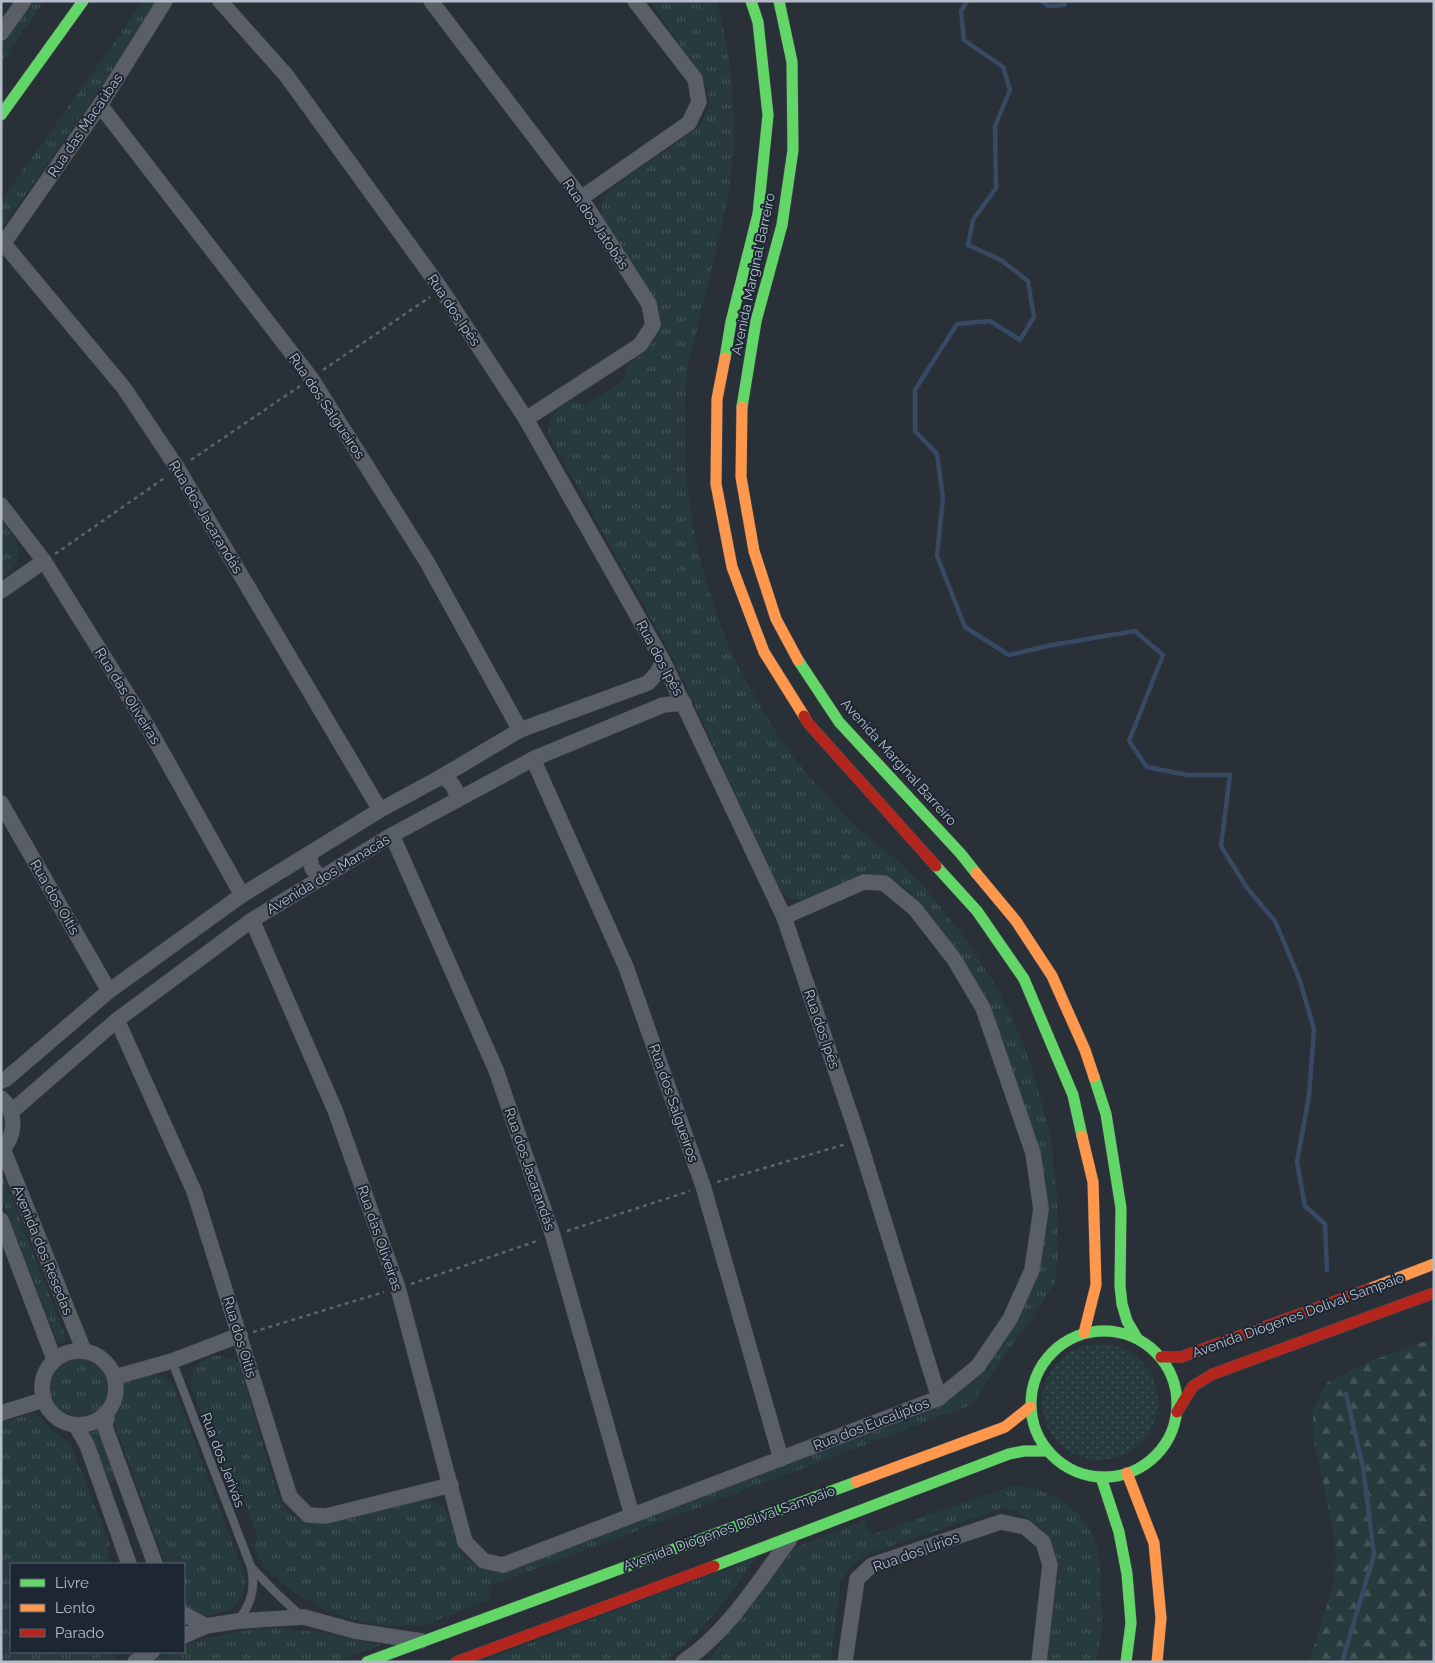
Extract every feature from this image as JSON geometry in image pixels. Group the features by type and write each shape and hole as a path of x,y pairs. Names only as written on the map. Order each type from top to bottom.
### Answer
{"street":[{"path":"56,38 78,1"},
{"path":"1,115 83,1"},
{"name":"Rua das Macaúbas","path":"3,246 100,105 165,1"},
{"name":"Rua dos Ipês","path":"220,1 286,75 441,289 526,419 663,661 784,916 859,1140 939,1398"},
{"name":"Rua dos Jatobás","path":"431,1 581,198 650,304 653,325 640,345 526,419"},
{"path":"581,198 689,123 699,102 694,79 635,1"},
{"name":"Avenida Marginal Barreiro","path":"751,1 758,22 768,115 758,214 730,322 717,399 716,484 732,567 764,652 808,723 978,911 1024,979 1073,1094 1093,1182 1096,1285 1084,1333"},
{"name":"Avenida Marginal Barreiro","path":"779,1 792,62 793,150 782,225 756,321 742,407 741,477 754,551 776,619 803,670 840,722 961,854 998,898 1016,921 1052,976 1086,1050 1106,1114 1121,1208 1120,1286 1122,1304 1127,1321 1137,1338"},
{"path":"1,33 22,2"},
{"name":"Rua dos Salgueiros","path":"100,105 311,378 427,562 520,730"},
{"name":"Rua dos Jacarandás","path":"3,246 124,388 178,469 380,810"},
{"name":"Rua das Oliveiras","path":"1,505 44,561 149,729 242,895"},
{"path":"1,591 44,561"},
{"name":"Avenida dos Manacás","path":"1,1082 109,991 242,895 380,810 441,777 520,730 648,683 657,673 663,661"},
{"name":"Avenida dos Manacás","path":"12,1112 117,1020 252,920 392,835 533,759 663,705 684,703"},
{"name":"Rua dos Salgueiros","path":"533,759 626,967 703,1186 781,1459"},
{"path":"441,777 451,782 457,800"},
{"name":"Rua dos Oitis","path":"1,803 109,991"},
{"name":"Rua dos Jacarandás","path":"392,835 499,1080 553,1236 632,1515"},
{"path":"309,854 312,868 322,879"},
{"name":"Rua dos Eucalíptos","path":"484,1561 503,1564 939,1398 978,1366 1010,1319 1032,1270 1041,1209 1033,1153 983,1008 954,960 915,909 884,883 864,882 784,916"},
{"name":"Rua das Oliveiras","path":"252,920 335,1110 398,1288 465,1542 484,1561"},
{"path":"167,949 180,957 183,967 182,972"},
{"name":"Rua dos Oitis","path":"117,1020 194,1191 290,1497 308,1515 326,1516 451,1486"},
{"path":"1,1098 12,1112 13,1122 9,1142 2,1150"},
{"name":"Avenida dos Resedas","path":"2,1150 84,1351"},
{"name":"Avenida dos Resedas","path":"1,1220 54,1359"},
{"name":"Avenida Diógenes Dolival Sampaio","path":"1161,1357 1181,1357 1344,1299 1434,1264"},
{"name":"Avenida Diógenes Dolival Sampaio","path":"1177,1412 1193,1386 1212,1374 1434,1293"},
{"path":"1116,1331 1137,1338 1150,1346 1161,1357 1171,1374 1176,1392 1177,1412 1172,1432 1161,1450 1146,1464 1127,1474 1101,1477 1081,1474 1063,1464 1048,1451 1035,1430 1030,1407 1033,1385 1041,1365 1055,1349 1073,1337 1084,1333 1116,1331"},
{"path":"115,1377 172,1361 240,1336"},
{"path":"73,1351 84,1351 94,1354 110,1368 115,1377 116,1390 114,1402 107,1413 98,1421 76,1426 55,1418 48,1410 43,1400 42,1378 46,1368 54,1359 73,1351"},
{"path":"1,1413 43,1400"},
{"name":"Avenida Diógenes Dolival Sampaio","path":"367,1662 1006,1427 1030,1407"},
{"path":"107,1413 105,1427 155,1563"},
{"path":"76,1426 87,1444 127,1558"},
{"path":"456,1662 790,1538 1009,1454 1024,1451 1048,1451"},
{"path":"1127,1474 1154,1543 1161,1618 1156,1662"},
{"path":"1101,1477 1119,1532 1127,1574 1131,1623 1126,1662"},
{"path":"103,1491 114,1490 125,1484"},
{"name":"Rua dos Lírios","path":"845,1662 857,1579 872,1565 1001,1522 1025,1526 1043,1542 1050,1565 1039,1662"},
{"path":"683,1662 698,1656 728,1622 790,1538"},
{"path":"127,1558 136,1544 148,1545"},
{"path":"185,1615 206,1626"},
{"name":"Avenida Diógenes Dolival Sampaio","path":"185,1636 206,1626 238,1621 304,1618 355,1631 422,1641"},
{"path":"135,1662 150,1653"}],"lane":[{"name":"Rua dos Jerivás","path":"172,1361 251,1566 254,1584 253,1593 245,1613 238,1621"},
{"name":"Rua dos Jerivás","path":"251,1566 274,1591 304,1618"}],"path":[{"path":"44,561 441,289"}],"green space":[{"path":"30,1 44,1 1,63 1,43"},
{"path":"142,1 157,1 130,46 1,229 1,201"},
{"path":"650,1 717,1 729,58 734,116 734,145 727,203 687,371 685,405 685,472 695,539 703,571 724,635 738,666 770,723 788,750 808,776 853,824 904,866 926,889 965,938 999,991 1025,1048 1050,1135 1057,1194 1058,1254 1055,1283 971,1405 487,1587 492,1599 424,1625 391,1626 358,1621 323,1609 292,1591 264,1567 253,1545 258,1537 242,1494 231,1491 191,1387 195,1369 207,1358 222,1356 231,1358 239,1363 278,1497 291,1514 311,1524 426,1499 436,1502 443,1507 451,1521 455,1538 463,1554 482,1568 940,1404 964,1388 973,1379 1015,1320 1046,1208 989,1006 960,954 911,893 894,881 884,877 865,875 804,900 791,899 780,891 673,658 549,435 551,419 557,411 570,401 585,405 624,380 627,365 644,353 654,340 659,324 657,306 604,221 602,204 605,196 611,189 697,128 709,106 709,97 705,82"},
{"path":"1,519 16,543 18,557 16,564 1,578"},
{"path":"1,1170 66,1339 63,1343 57,1341 1,1197"},
{"path":"1434,1338 1434,1662 1309,1662 1333,1586 1336,1557 1333,1529 1313,1436 1313,1408 1327,1383 1365,1363"},
{"path":"1100,1344 1122,1348 1132,1353 1141,1361 1149,1370 1154,1380 1158,1402 1154,1424 1149,1434 1141,1443 1132,1451 1122,1456 1100,1460 1078,1456 1068,1451 1059,1443 1051,1434 1046,1424 1042,1402 1046,1380 1051,1370 1059,1361 1068,1353 1078,1348"},
{"path":"73,1359 85,1359 95,1363 104,1372 108,1394 100,1409 85,1417 73,1417 63,1413 54,1404 50,1394 50,1382 54,1372 63,1363"},
{"path":"151,1373 164,1377 174,1387 246,1580 243,1595 232,1609 208,1616 200,1615 185,1606 185,1563 165,1563 113,1419 122,1400 123,1380"},
{"path":"35,1413 53,1431 70,1443 110,1544 107,1552 112,1563 10,1563 10,1653 119,1653 113,1662 1,1662 1,1422"},
{"path":"99,1430 117,1478 112,1483 107,1482 89,1433"},
{"path":"1015,1485 1043,1492 1068,1506 1088,1527 1095,1540 1100,1559 1102,1613 1101,1638 1096,1662 1046,1662 1059,1568 1053,1546 1048,1537 1034,1522 1025,1516 1004,1508 870,1553 853,1564 840,1582 831,1662 707,1662 785,1556 795,1548 864,1520 871,1535"},
{"path":"757,1557 703,1627 676,1652 661,1662 480,1662"},
{"path":"272,1628 320,1632 381,1645 336,1662 151,1662 168,1653 185,1653 185,1646 216,1636"}],"waterway":[{"path":"967,1 961,11 964,40 1003,67 1010,90 995,126 996,188 973,220 968,245 1001,260 1028,281 1034,317 1020,340 990,321 957,324 915,390 915,431 937,454 943,498 937,556 965,627 1009,655 1052,645 1135,631 1163,655 1129,741 1147,767 1188,775 1230,775 1221,846 1247,888 1275,921 1299,978 1314,1029 1309,1096 1297,1162 1305,1206 1325,1224 1327,1270"},
{"path":"1042,1 1048,6 1065,5 1063,1"},
{"path":"1342,1662 1374,1555 1363,1467 1346,1394"}],"traffic: fast":[{"path":"1,115 83,1"},
{"path":"725,358 731,322 758,214 768,115 758,22 751,1"},
{"path":"742,407 756,321 782,225 793,150 792,62 779,1"},
{"path":"798,660 839,722 961,854 976,873"},
{"path":"936,866 977,911 1024,979 1073,1095 1082,1136"},
{"path":"1094,1077 1106,1114 1121,1208 1120,1286 1122,1304 1127,1321 1137,1338"},
{"path":"1104,1331 1132,1336 1156,1352 1172,1376 1177,1404 1172,1432 1156,1456 1132,1472 1104,1477 1076,1472 1052,1456 1036,1432 1031,1404 1036,1376 1052,1352 1076,1336 1104,1331"},
{"path":"714,1566 1009,1454 1024,1451 1048,1451"},
{"path":"1101,1477 1119,1532 1127,1574 1131,1623 1126,1662"},
{"path":"367,1662 856,1482"}],"traffic: slow":[{"path":"725,358 717,399 716,484 732,567 764,652 804,716"},
{"path":"742,407 741,477 754,551 776,619 798,660"},
{"path":"976,873 1016,921 1052,976 1085,1050 1094,1077"},
{"path":"1082,1136 1093,1182 1096,1285 1084,1333"},
{"path":"1369,1289 1434,1264"},
{"path":"856,1482 1005,1427 1030,1407"},
{"path":"1127,1473 1154,1543 1161,1618 1157,1662"}],"traffic: jam":[{"path":"804,716 808,723 936,866"},
{"path":"1161,1357 1181,1357 1369,1289"},
{"path":"1177,1412 1193,1386 1213,1374 1434,1293"},
{"path":"456,1662 714,1566"}]}
